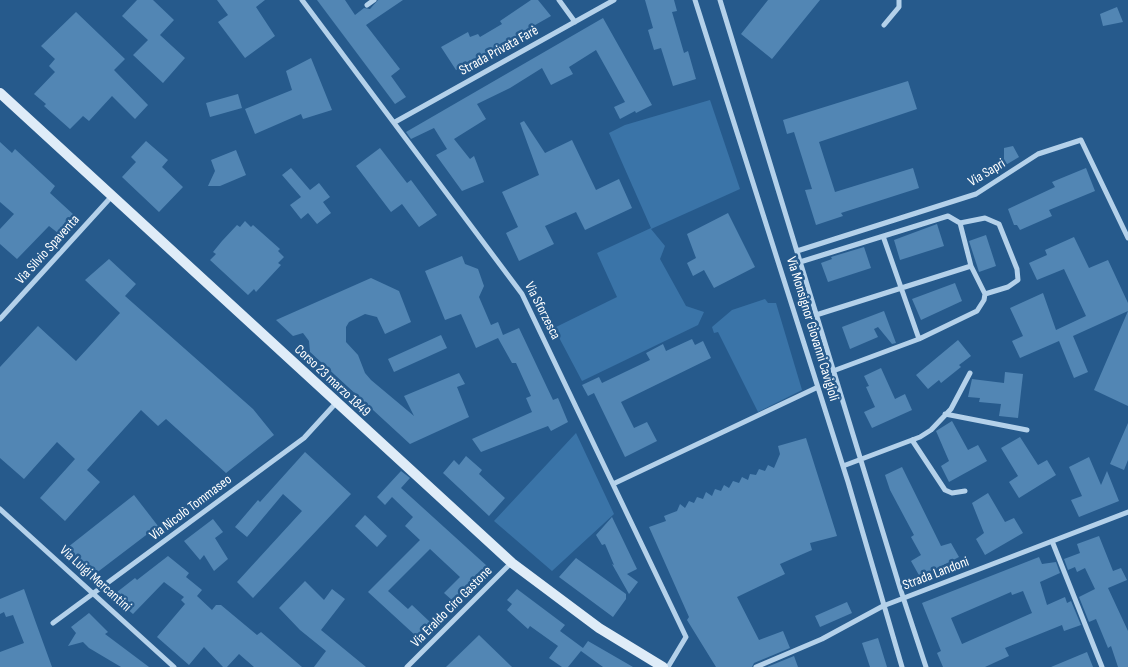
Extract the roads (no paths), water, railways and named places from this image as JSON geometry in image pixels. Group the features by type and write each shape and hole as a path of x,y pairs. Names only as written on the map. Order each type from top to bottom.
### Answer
{"main road":[{"name":"Corso 23 marzo 1849","path":"0,94 512,563 599,628 663,667"}],"street":[{"name":"Via Sforzesca","path":"302,0 522,294 686,637 668,667"},
{"path":"367,5 374,0"},
{"path":"559,0 575,22"},
{"name":"Strada Privata Farè","path":"395,122 614,0"},
{"name":"Via Monsignor Giovanni Cavigioli","path":"695,0 843,466 902,667"},
{"name":"Via Monsignor Giovanni Cavigioli","path":"720,0 903,599 926,667"},
{"path":"884,25 899,7 899,0"},
{"name":"Via Sapri","path":"797,251 976,194 1038,154 1081,140 1128,238"},
{"name":"Via Silvio Spaventa","path":"1,316 112,196"},
{"path":"800,262 948,216 960,223 985,218 999,224 1017,269 1018,280 1008,287 986,294"},
{"path":"833,371 919,339 977,311 986,294 971,266 960,223"},
{"path":"883,236 919,339"},
{"path":"816,315 971,266"},
{"path":"843,466 912,440 931,430 951,409 970,373"},
{"path":"613,484 818,387"},
{"name":"Via Nicolò Tommaseo","path":"53,623 304,438 336,403"},
{"path":"945,414 1026,430"},
{"path":"912,440 945,490 952,493 965,491"},
{"name":"Via Luigi Mercantini","path":"0,509 174,667"},
{"name":"Strada Landoni","path":"756,667 822,639 883,606 1128,512"},
{"path":"1052,541 1102,667"},
{"name":"Via Eraldo Ciro Gastone","path":"407,667 512,563"}]}
